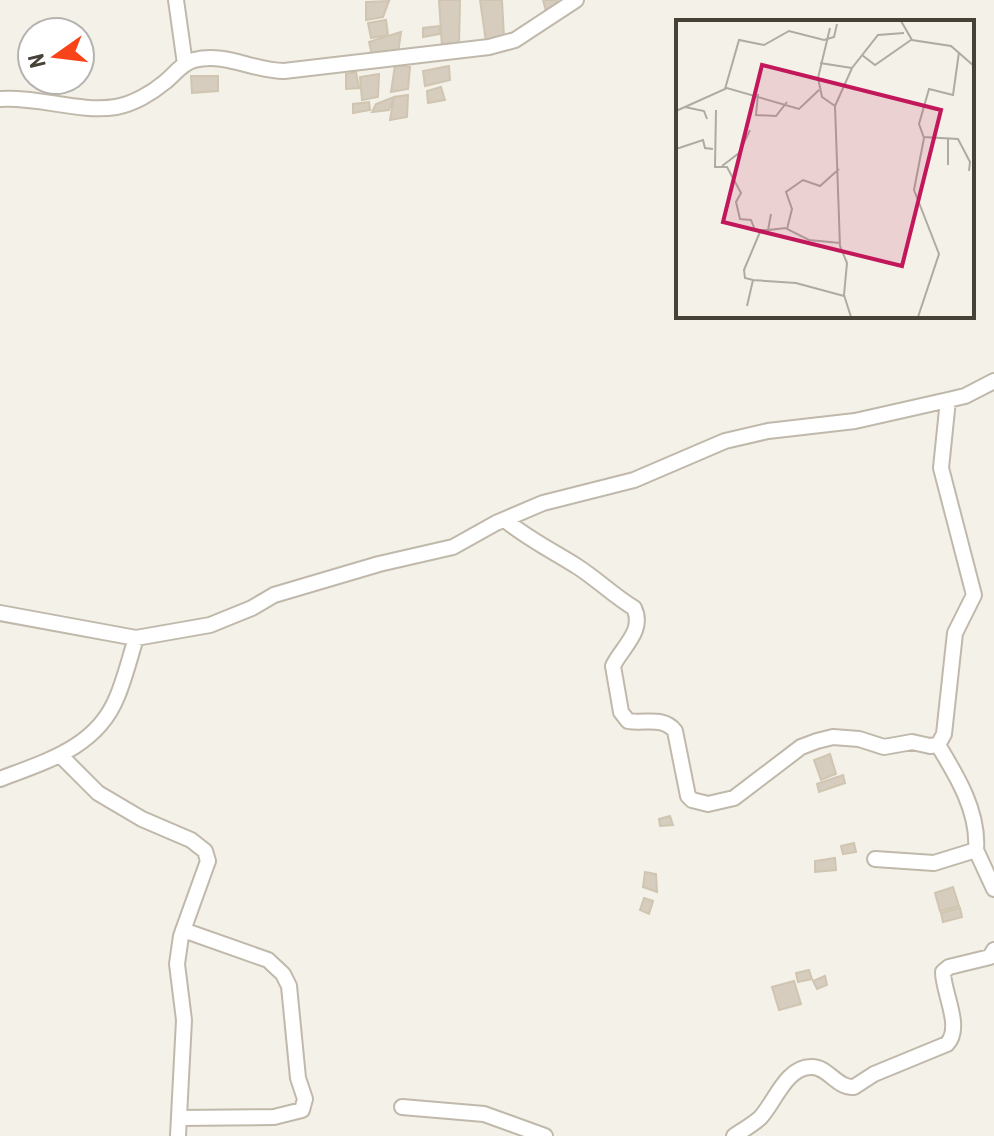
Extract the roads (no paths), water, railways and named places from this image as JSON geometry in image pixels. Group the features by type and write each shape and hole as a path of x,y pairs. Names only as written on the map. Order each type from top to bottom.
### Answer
{"street":[{"path":"176,0 185,64"},
{"path":"0,99 119,107 163,84 185,64 209,58 284,71 489,47 515,40 576,0"},
{"path":"0,613 136,638 210,625 252,608 274,595 379,564 453,547 543,503 634,480 725,441 768,431 855,421 965,396 994,381"},
{"path":"938,745 944,734 955,633 974,595 941,468 948,400"},
{"path":"505,520 528,539 581,569 634,608 638,616 636,632 613,666 621,712 628,721 658,721 671,726 675,731 685,791 692,800 708,804 734,798 801,747 833,737 859,739 884,747 912,742 938,745"},
{"path":"0,779 72,750 99,728 116,699 136,638"},
{"path":"938,745 961,783 970,808 976,850 994,889"},
{"path":"60,755 98,793 142,819 191,840 205,851 208,861 183,930 177,964 184,1020 178,1136"},
{"path":"875,859 934,863 976,850"},
{"path":"179,1118 274,1117 302,1110 305,1099 298,1078 289,986 283,974 268,960 183,930"},
{"path":"734,1136 760,1117 796,1070 818,1068 842,1085 854,1087 874,1074 947,1044 952,1039 953,1027 943,972 949,967 990,957 994,950"},
{"path":"402,1107 484,1114 545,1136"}]}
